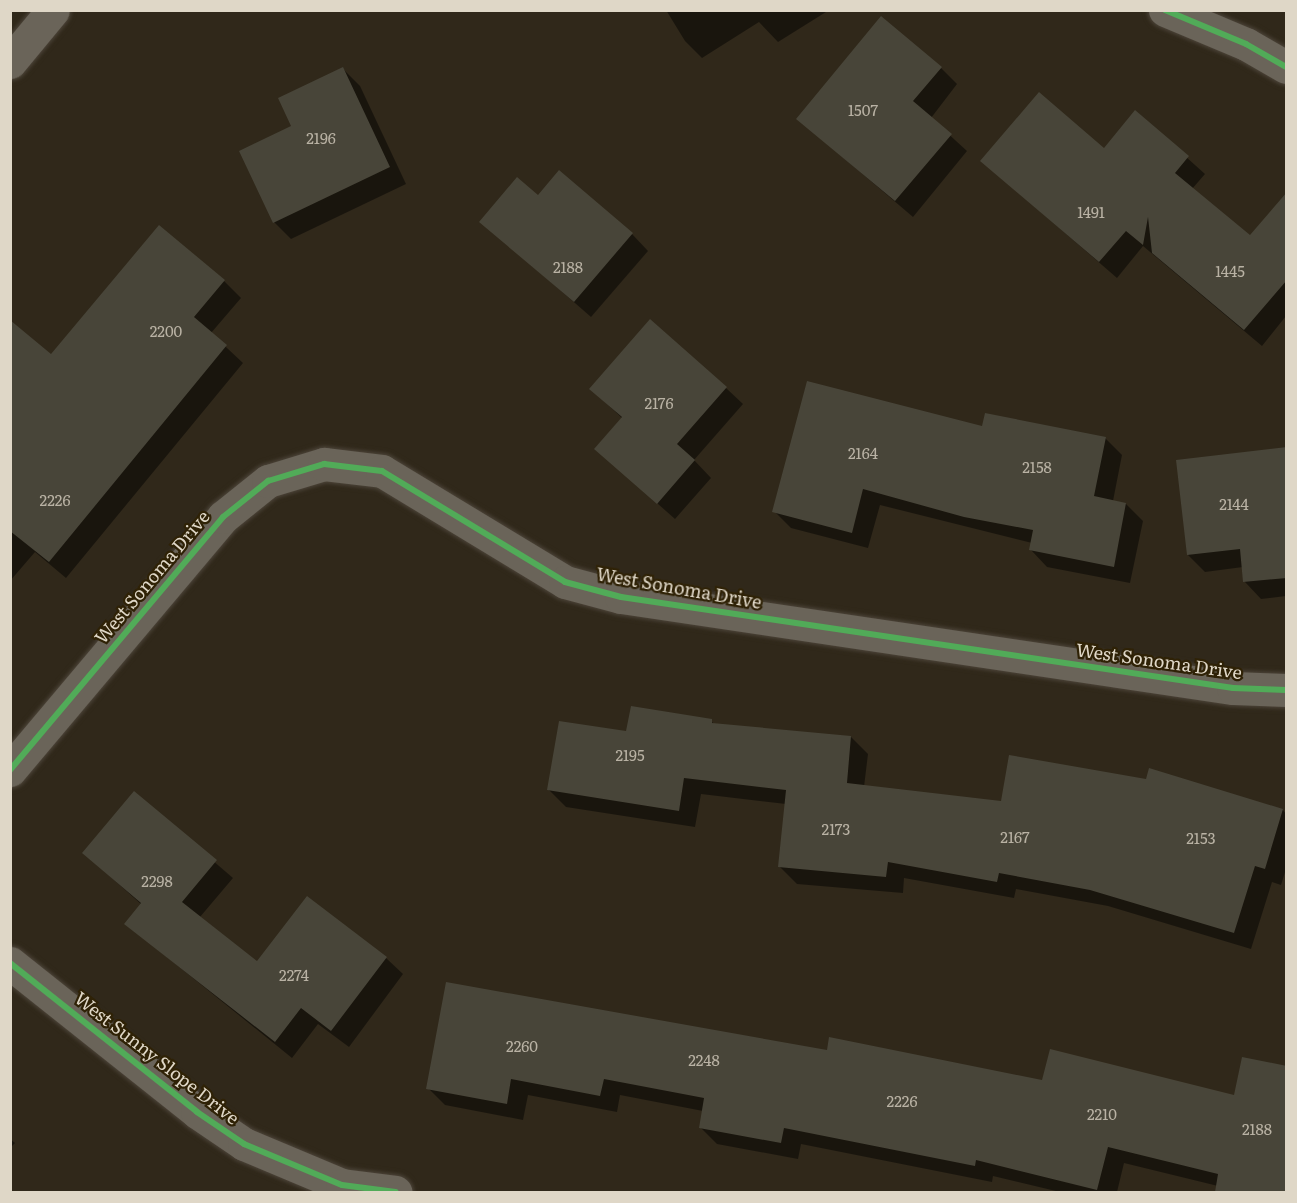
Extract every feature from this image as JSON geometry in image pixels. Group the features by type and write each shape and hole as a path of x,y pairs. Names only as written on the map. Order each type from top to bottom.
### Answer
{"street":[{"path":"10,62 53,10"},
{"path":"1165,10 1246,44 1287,68"},
{"name":"West Sonoma Drive","path":"10,770 223,516 268,481 324,464 382,471 565,582 621,597 1233,688 1287,690"},
{"name":"West Sunny Slope Drive","path":"10,963 197,1112 234,1138 342,1189 396,1192"}],"building":[{"path":"881,16 942,67 913,101 952,134 895,201 796,119"},
{"path":"343,67 390,167 273,223 239,151 291,126 278,98"},
{"path":"1039,92 1104,148 1135,110 1189,156 1175,173 1250,235 1287,192 1287,280 1244,330 1152,253 1148,217 1143,245 1126,231 1099,262 980,161"},
{"path":"559,170 633,233 574,302 479,222 517,177 538,195"},
{"path":"159,225 225,280 194,317 227,345 49,562 10,531 10,320 51,354"},
{"path":"650,319 727,387 677,444 695,460 657,504 594,449 622,417 589,389"},
{"path":"807,381 982,426 985,413 1106,437 1094,496 1126,503 1114,567 1029,550 1033,530 964,517 863,489 852,533 772,512"},
{"path":"1287,447 1287,578 1243,582 1240,549 1187,555 1176,460"},
{"path":"631,706 712,719 712,723 851,736 847,783 1001,801 1009,755 1146,779 1149,768 1283,809 1265,869 1255,866 1234,933 1090,890 999,873 997,882 888,862 886,877 778,867 786,790 684,778 679,811 547,790 559,721 626,731"},
{"path":"134,791 217,860 182,902 257,961 307,896 387,957 331,1031 301,1008 275,1042 124,924 141,903 82,853"},
{"path":"446,982 827,1050 829,1037 1042,1080 1050,1049 1234,1095 1242,1057 1287,1066 1287,1192 1215,1192 1218,1174 1108,1147 1097,1190 976,1160 975,1166 784,1128 781,1143 699,1128 704,1098 604,1079 600,1096 511,1079 507,1104 426,1089"}],"cycle path":[{"path":"1165,10 1246,44 1286,67"},
{"path":"10,770 223,517 268,481 324,464 382,471 565,582 621,597 1233,688 1286,690"},
{"path":"10,963 197,1112 244,1144 342,1185 396,1192"}]}
